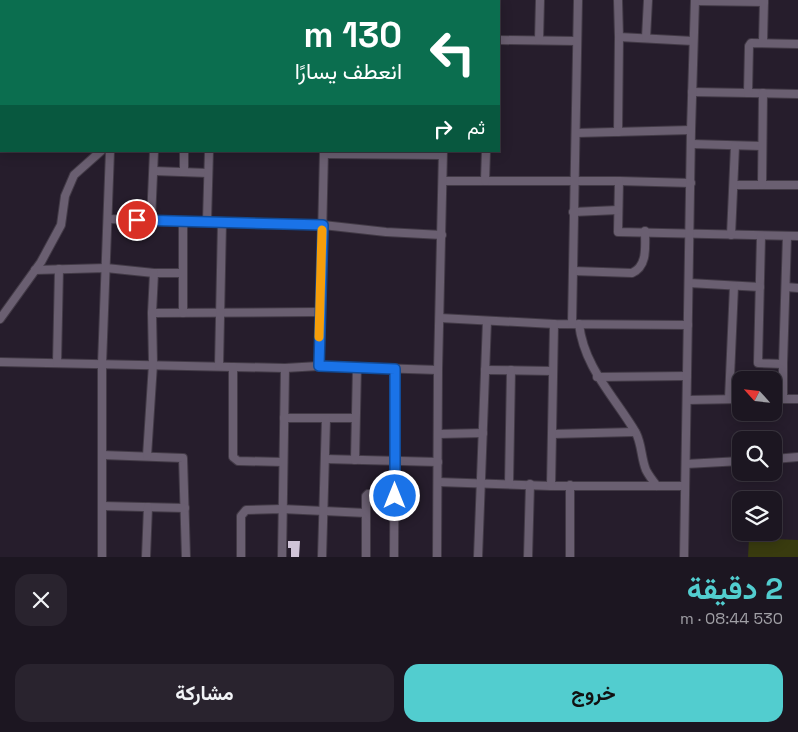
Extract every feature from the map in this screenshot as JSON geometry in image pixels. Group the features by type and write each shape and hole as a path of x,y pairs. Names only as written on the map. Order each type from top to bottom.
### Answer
{"street":[{"path":"539,40 540,0"},
{"path":"578,0 576,182 573,212 573,271 576,324 597,377 635,432 640,443 646,471 657,486"},
{"path":"618,132 619,0"},
{"path":"646,38 648,0"},
{"path":"684,557 694,1 764,1 763,42"},
{"path":"619,37 693,41"},
{"path":"500,40 577,41"},
{"path":"748,92 751,43 798,44"},
{"path":"692,92 798,94"},
{"path":"762,185 764,93"},
{"path":"576,133 691,130"},
{"path":"692,144 762,146"},
{"path":"731,235 735,146"},
{"path":"0,319 35,270 61,225 65,196 72,180 81,167 100,152"},
{"path":"102,557 102,364 110,152"},
{"path":"151,220 154,152"},
{"path":"184,152 184,172"},
{"path":"207,222 209,152"},
{"path":"485,181 486,152"},
{"path":"319,366 324,153 442,153 437,557"},
{"path":"154,171 208,173"},
{"path":"443,181 691,183"},
{"path":"619,181 618,231 798,236"},
{"path":"734,185 798,185"},
{"path":"573,212 618,210"},
{"path":"108,219 323,225 386,232 442,235"},
{"path":"183,221 183,313"},
{"path":"219,366 222,222"},
{"path":"573,271 632,273 636,271 640,268 643,260 645,231"},
{"path":"761,236 758,363 783,364"},
{"path":"787,236 783,399 798,400"},
{"path":"35,270 106,268 154,273 182,273"},
{"path":"57,363 59,269"},
{"path":"147,456 153,364 152,313 154,273"},
{"path":"689,283 760,287"},
{"path":"687,400 729,399 734,286"},
{"path":"786,287 798,288"},
{"path":"152,313 320,312"},
{"path":"440,318 554,324 688,325"},
{"path":"478,557 487,321"},
{"path":"551,486 554,324"},
{"path":"0,362 285,368 319,366 438,370"},
{"path":"233,367 233,457 235,460 283,462"},
{"path":"355,460 357,367"},
{"path":"282,557 285,368"},
{"path":"394,557 395,369"},
{"path":"485,370 553,371"},
{"path":"509,484 511,370"},
{"path":"597,377 687,376"},
{"path":"284,418 355,418"},
{"path":"322,557 326,419"},
{"path":"552,434 635,432"},
{"path":"438,434 483,434"},
{"path":"102,455 183,458 186,557"},
{"path":"782,458 798,457"},
{"path":"325,459 438,462"},
{"path":"686,464 732,461"},
{"path":"438,482 551,486 685,486"},
{"path":"528,557 530,484"},
{"path":"570,485 570,557"},
{"path":"366,557 366,498 368,494 395,496"},
{"path":"102,506 185,508"},
{"path":"146,557 148,507"},
{"path":"241,557 241,516 246,510 282,509 366,513"}],"shaded area":[{"path":"798,540 798,557 748,557 749,541"}],"building":[{"path":"288,541 300,541 299,557 291,557 291,548 288,548"}],"slow traffic":[{"path":"319,337 322,230"}],"route":[{"path":"137,220 323,225 319,366 395,369 395,496"}]}
